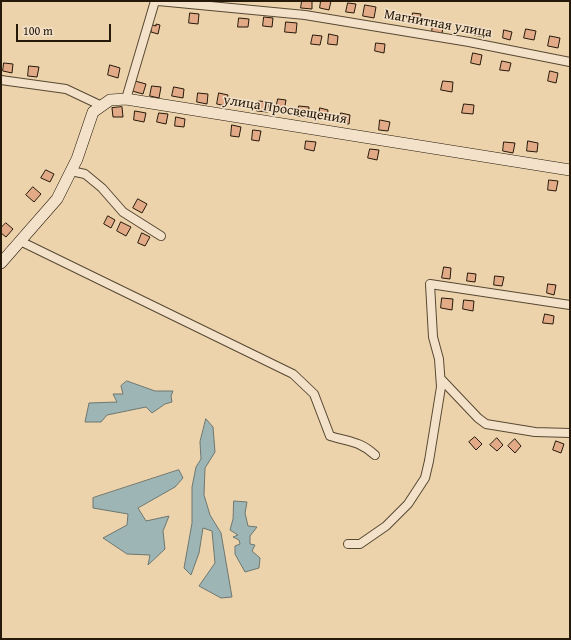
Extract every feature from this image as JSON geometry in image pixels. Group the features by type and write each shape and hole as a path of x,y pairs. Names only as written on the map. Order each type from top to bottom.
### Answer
{"street":[{"name":"Магнитная улица","path":"156,1 306,15 466,42 570,62"},
{"path":"126,99 156,1"},
{"path":"1,80 66,89 102,106 94,112 77,159 57,199 1,263"},
{"name":"улица Просвещения","path":"102,106 110,100 126,99 570,170"},
{"path":"71,171 85,174 102,188 123,212 161,236"},
{"path":"20,241 293,374 314,394 330,436 349,442 357,442 366,447 375,455"},
{"path":"348,544 360,544 386,526 408,504 424,478 429,461 441,387 440,359 433,337 430,284 570,305"},
{"path":"441,379 478,418 486,424 535,432 570,432"}],"water":[{"path":"127,381 155,391 173,391 171,396 172,402 165,404 152,413 146,407 107,415 101,422 85,422 89,403 117,402 113,394 123,394 121,386"},
{"path":"206,419 213,427 215,452 205,468 204,495 210,515 221,533 232,597 221,598 199,586 215,563 212,531 203,528 199,553 191,575 184,568 192,523 192,487 196,467 201,459 200,442"},
{"path":"179,470 183,478 175,487 138,508 146,521 169,516 163,531 165,549 148,565 150,555 127,554 103,538 127,525 128,514 93,508 93,498"},
{"path":"234,501 247,502 245,513 248,526 257,527 250,536 250,544 255,545 252,551 260,558 259,568 245,572 235,554 235,546 240,544 239,540 233,537 238,535 230,530 233,519"}],"building":[{"path":"302,1 312,1 312,9 301,8"},
{"path":"321,1 331,1 329,10 320,8"},
{"path":"348,3 356,4 354,13 346,12"},
{"path":"365,5 376,7 374,18 363,16"},
{"path":"190,13 199,14 198,24 189,23"},
{"path":"413,13 421,14 419,24 411,22"},
{"path":"264,17 273,18 272,27 263,26"},
{"path":"239,18 249,19 248,27 238,27"},
{"path":"286,22 297,23 296,33 285,32"},
{"path":"149,24 156,26 156,24 160,25 158,34 151,32"},
{"path":"433,24 443,26 442,34 432,32"},
{"path":"476,27 484,29 483,37 474,35"},
{"path":"526,29 536,31 534,40 524,38"},
{"path":"504,30 512,32 510,40 503,38"},
{"path":"329,34 338,36 337,45 328,44"},
{"path":"313,35 322,36 320,45 311,44"},
{"path":"550,36 560,38 558,48 548,46"},
{"path":"376,43 385,44 384,53 375,51"},
{"path":"473,53 482,55 480,65 471,63"},
{"path":"502,61 511,63 509,71 500,70"},
{"path":"4,63 13,64 12,73 3,71"},
{"path":"110,65 120,68 118,78 108,75"},
{"path":"29,66 39,67 37,77 28,76"},
{"path":"550,71 558,73 556,83 548,81"},
{"path":"135,81 146,84 143,94 132,91"},
{"path":"443,81 453,82 452,92 441,90"},
{"path":"152,86 161,87 159,98 150,96"},
{"path":"174,87 184,89 183,98 172,96"},
{"path":"198,93 208,94 207,104 197,102"},
{"path":"219,93 228,95 226,106 217,104"},
{"path":"278,99 286,100 284,111 276,109"},
{"path":"259,101 269,102 268,112 257,111"},
{"path":"464,104 474,105 473,114 462,113"},
{"path":"299,106 309,107 308,118 297,116"},
{"path":"122,107 123,117 113,117 112,108"},
{"path":"320,108 328,110 327,119 319,117"},
{"path":"135,111 146,113 144,122 134,120"},
{"path":"159,113 168,114 166,124 157,122"},
{"path":"341,113 350,115 349,124 339,123"},
{"path":"176,117 185,119 184,127 175,126"},
{"path":"380,120 390,122 388,131 379,130"},
{"path":"232,125 241,127 239,137 231,136"},
{"path":"253,130 261,131 259,141 252,140"},
{"path":"306,141 316,142 314,151 305,149"},
{"path":"528,141 538,143 537,152 527,151"},
{"path":"504,142 515,143 513,153 503,151"},
{"path":"370,149 379,150 377,160 368,158"},
{"path":"46,170 54,174 50,182 41,178"},
{"path":"549,180 558,181 556,191 548,190"},
{"path":"33,187 41,194 34,202 26,195"},
{"path":"138,199 147,204 142,213 133,208"},
{"path":"108,216 115,220 111,228 104,224"},
{"path":"121,222 131,227 126,236 117,231"},
{"path":"6,223 13,229 6,237 1,233 1,228"},
{"path":"142,233 150,237 145,246 138,243"},
{"path":"444,267 451,268 450,279 442,278"},
{"path":"468,273 476,274 475,282 467,281"},
{"path":"495,276 504,277 502,286 494,285"},
{"path":"548,284 556,285 554,295 547,293"},
{"path":"442,298 453,299 452,310 441,308"},
{"path":"464,300 474,301 473,311 463,309"},
{"path":"545,314 554,316 553,324 543,323"},
{"path":"475,437 482,444 476,450 469,442"},
{"path":"497,438 503,445 497,451 490,445"},
{"path":"515,439 521,446 515,453 508,446"},
{"path":"556,441 564,444 561,453 553,450"}]}
